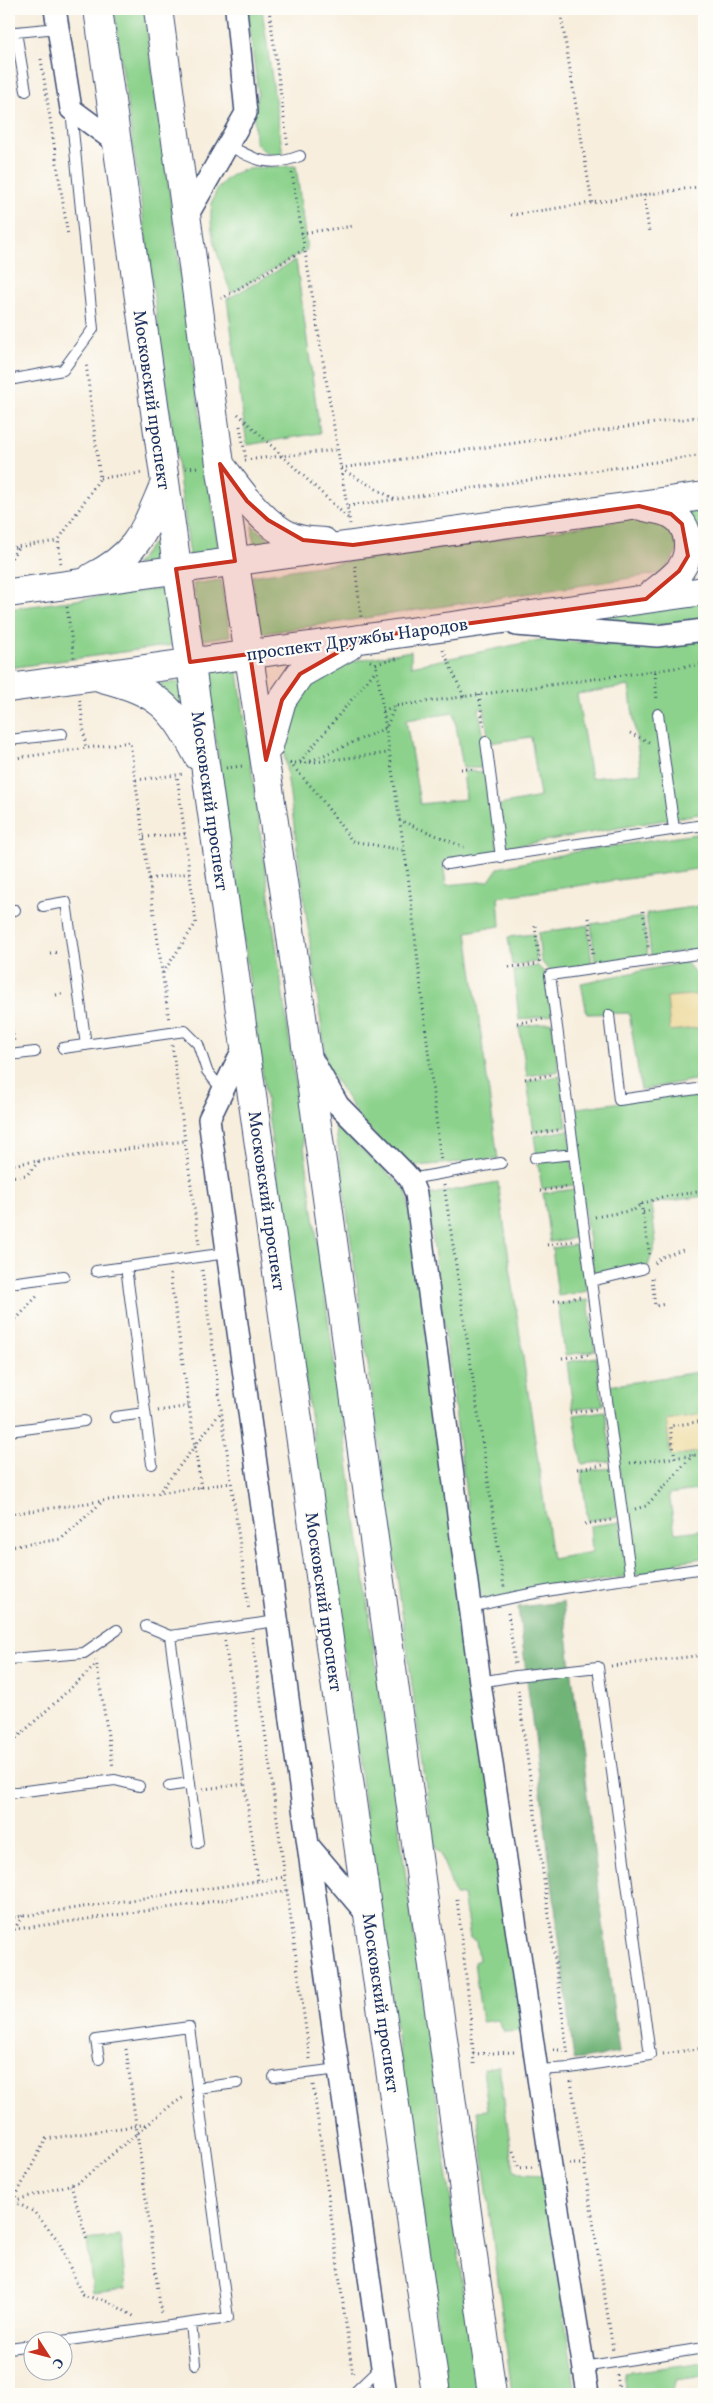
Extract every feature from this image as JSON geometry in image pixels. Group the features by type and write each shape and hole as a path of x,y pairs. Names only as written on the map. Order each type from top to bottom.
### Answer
{"main road":[{"name":"Московский проспект","path":"98,9 190,662 203,771 245,1045 436,2394"},
{"path":"158,9 187,216 198,316 229,463 235,561 250,654 258,763 306,1049 492,2394"},
{"path":"229,463 248,501 289,535 303,540 352,537 639,506 704,496"},
{"path":"70,585 115,566 135,546 163,476"},
{"path":"639,506 671,514 682,524 688,540 688,556 679,570 646,599"},
{"path":"9,593 235,561 352,537"},
{"name":"проспект Дружбы Народов","path":"9,688 82,676 363,639 704,590"},
{"path":"258,763 282,700 300,674 363,639"},
{"path":"82,676 132,686 150,695 172,713 203,771"}],"street":[{"path":"187,216 246,113 236,9"},
{"path":"57,18 71,109 117,143"},
{"path":"479,622 657,636 704,630"},
{"path":"245,1045 209,1119 339,2070 386,2394"},
{"path":"306,1049 338,1105 410,1179 416,1194 472,1607 480,1682 551,2166 588,2394"},
{"path":"308,1845 369,1917"}],"lane":[{"path":"26,91 16,32 37,30 57,18"},
{"path":"9,380 63,370 93,329 71,109"},
{"path":"228,145 259,161 290,160 300,156"},
{"path":"658,714 674,830"},
{"path":"9,740 62,734"},
{"path":"486,742 496,858"},
{"path":"447,864 704,825"},
{"path":"43,906 66,902 86,1045"},
{"path":"631,1579 550,975 704,953"},
{"path":"609,1015 619,1100 704,1088"},
{"path":"63,1048 185,1031 198,1044 207,1071 223,1091"},
{"path":"12,1054 35,1052"},
{"path":"535,1158 574,1154"},
{"path":"410,1179 501,1163"},
{"path":"96,1271 227,1253"},
{"path":"126,1267 152,1464"},
{"path":"591,1281 642,1269"},
{"path":"9,1283 59,1276"},
{"path":"115,1417 145,1413"},
{"path":"9,1431 84,1422"},
{"path":"472,1607 506,1598 593,1582 631,1579 704,1568"},
{"path":"146,1626 170,1636 277,1621"},
{"path":"9,1659 84,1653 117,1630"},
{"path":"170,1636 198,1843"},
{"path":"480,1682 598,1667 650,2055 570,2068 538,2070"},
{"path":"9,1793 115,1780 139,1786"},
{"path":"169,1786 191,1787"},
{"path":"72,2340 228,2318 189,2027 96,2040 99,2058"},
{"path":"274,2078 339,2070"},
{"path":"197,2088 237,2083"},
{"path":"191,2323 195,2364"},
{"path":"9,2348 22,2346"},
{"path":"583,2366 704,2348"},
{"path":"354,2393 383,2364"}],"path":[{"path":"269,9 303,250 336,450 348,506 363,639 376,664 386,728 402,850 409,885 442,1172 506,1598 583,2164 620,2394"},
{"path":"560,9 592,203"},
{"path":"37,30 69,244"},
{"path":"511,215 704,186"},
{"path":"644,195 649,232"},
{"path":"301,234 355,226"},
{"path":"222,308 221,298 303,250"},
{"path":"9,548 58,541 100,478 84,342"},
{"path":"229,463 238,414 236,404"},
{"path":"238,414 283,456 352,537"},
{"path":"341,468 704,416"},
{"path":"100,478 163,476 229,463 336,450"},
{"path":"348,506 704,455"},
{"path":"341,468 394,499"},
{"path":"58,541 70,585 82,676 86,749"},
{"path":"9,562 18,547"},
{"path":"436,651 444,650 464,697"},
{"path":"383,711 395,706 704,664"},
{"path":"300,762 376,670"},
{"path":"655,672 658,714"},
{"path":"479,695 486,742"},
{"path":"306,764 386,728 395,706"},
{"path":"9,759 130,742 312,2072 354,2393"},
{"path":"388,753 306,764 300,762 290,763 316,792 352,841 402,850"},
{"path":"136,780 258,763"},
{"path":"162,974 196,923 177,775"},
{"path":"398,820 496,858"},
{"path":"144,837 185,834"},
{"path":"149,879 190,872"},
{"path":"701,902 704,942"},
{"path":"643,911 650,961"},
{"path":"588,918 595,968"},
{"path":"510,968 539,964 535,926"},
{"path":"9,1015 12,1054"},
{"path":"517,1023 555,1018"},
{"path":"525,1079 563,1073"},
{"path":"532,1134 570,1128"},
{"path":"9,1165 185,1140"},
{"path":"9,1177 27,1175 39,1161"},
{"path":"540,1191 578,1186"},
{"path":"582,1219 634,1210 641,1204 662,1197 704,1191"},
{"path":"643,1212 652,1210"},
{"path":"547,1245 585,1240"},
{"path":"642,1269 662,1257 684,1250"},
{"path":"168,1261 201,1488"},
{"path":"9,1327 59,1276"},
{"path":"554,1301 593,1295"},
{"path":"655,1306 666,1304"},
{"path":"562,1358 601,1353"},
{"path":"145,1413 189,1406"},
{"path":"570,1413 608,1407"},
{"path":"158,1494 222,1412"},
{"path":"675,1458 670,1426 704,1421"},
{"path":"577,1469 704,1454"},
{"path":"585,1524 622,1515 646,1506 693,1455"},
{"path":"9,1514 232,1483"},
{"path":"9,1547 61,1539 102,1502"},
{"path":"223,1628 258,1881"},
{"path":"91,1648 97,1664 115,1780"},
{"path":"598,1667 704,1654"},
{"path":"9,1745 97,1664"},
{"path":"191,1787 244,1784"},
{"path":"9,1918 285,1877"},
{"path":"9,1930 287,1892"},
{"path":"457,1899 470,2010 474,2064"},
{"path":"9,1938 24,1915"},
{"path":"124,2036 159,2328"},
{"path":"650,2055 704,2048"},
{"path":"14,2201 79,2182 170,2106 197,2088"},
{"path":"9,2209 46,2139 149,2124"},
{"path":"72,2184 87,2240"},
{"path":"9,2198 34,2212 58,2240 82,2295 110,2302 159,2328"}],"highlighted area":[{"path":"220,464 247,501 268,520 303,540 353,545 639,506 671,514 682,524 688,556 679,571 646,599 363,638 300,674 282,700 266,760 250,654 190,662 176,569 235,561"}],"green space":[{"path":"114,9 144,9 219,552 190,556"},
{"path":"247,9 262,9 283,155 274,155 267,152 260,148 255,141 254,118 258,93"},
{"path":"296,166 307,250 231,293 215,245 212,227 211,210 215,195 223,182 238,172 258,168"},
{"path":"296,260 320,433 247,445 227,299"},
{"path":"704,509 704,569 692,571 683,512"},
{"path":"650,516 665,520 681,545 663,573 259,634 252,576"},
{"path":"252,525 277,545 254,548"},
{"path":"158,537 161,562 135,565"},
{"path":"221,580 230,636 202,640 193,584"},
{"path":"165,588 173,645 9,668 9,609"},
{"path":"704,597 704,621 650,626 592,621 608,610"},
{"path":"544,639 624,646 704,641 704,813 503,848 499,805 540,797 531,737 489,743 484,708 479,709 489,768 463,768 454,713 406,720 420,804 466,799 463,771 490,772 498,854 443,861 446,885 489,881 498,868 579,851 704,833 704,868 498,897 500,926 467,932 498,1159 417,1166 404,1163 362,1122 327,1067 281,730 285,706 319,670 353,661 411,651 411,666","holes":["629,686 641,773 591,778 577,694"]},
{"path":"237,665 478,2394 447,2394 206,670"},
{"path":"181,682 185,708 158,684"},
{"path":"699,906 703,949 651,956 646,914"},
{"path":"643,917 648,956 595,964 591,924"},
{"path":"588,925 592,964 550,972 541,961 538,933"},
{"path":"534,934 537,962 512,965 508,937"},
{"path":"686,962 696,974 704,973 704,1078 641,1090 629,1013 587,1014 581,983"},
{"path":"538,966 547,975 552,1015 519,1020 514,970"},
{"path":"552,1022 559,1071 527,1076 519,1027"},
{"path":"560,1076 567,1126 534,1132 527,1081"},
{"path":"704,1091 704,1196 651,1204 656,1242 648,1266 594,1277 570,1109"},
{"path":"335,1125 406,1190 525,2031 504,2032 498,2020 482,2022 474,1962 479,1960 476,1941 470,1938 463,1895 455,1895 441,1854 434,1845"},
{"path":"569,1130 572,1150 537,1156 534,1136"},
{"path":"567,1158 571,1160 575,1185 542,1189 538,1163"},
{"path":"498,1182 552,1559 592,1552 590,1526 620,1522 628,1576 484,1601 478,1587 427,1195"},
{"path":"575,1189 581,1237 550,1242 543,1193"},
{"path":"581,1244 588,1291 558,1296 552,1248"},
{"path":"588,1300 595,1351 565,1355 558,1304"},
{"path":"596,1357 603,1405 573,1409 567,1362"},
{"path":"704,1371 704,1414 667,1420 671,1456 704,1451 704,1489 669,1494 675,1533 701,1530 703,1558 676,1562 675,1570 632,1575 609,1386"},
{"path":"605,1411 612,1461 582,1464 574,1415"},
{"path":"612,1468 619,1516 588,1521 581,1471"},
{"path":"563,1602 619,2053 574,2060 518,1607"},
{"path":"499,2066 514,2170 524,2174 543,2175 576,2394 512,2394 477,2111 488,2110 483,2069"},
{"path":"120,2236 126,2289 93,2293 87,2240"},
{"path":"704,2362 704,2376 676,2380 672,2389 674,2394 627,2394 624,2373"}],"sand":[{"path":"704,994 704,1027 670,1031 667,997"},
{"path":"704,1414 704,1451 671,1456 666,1420"}]}
